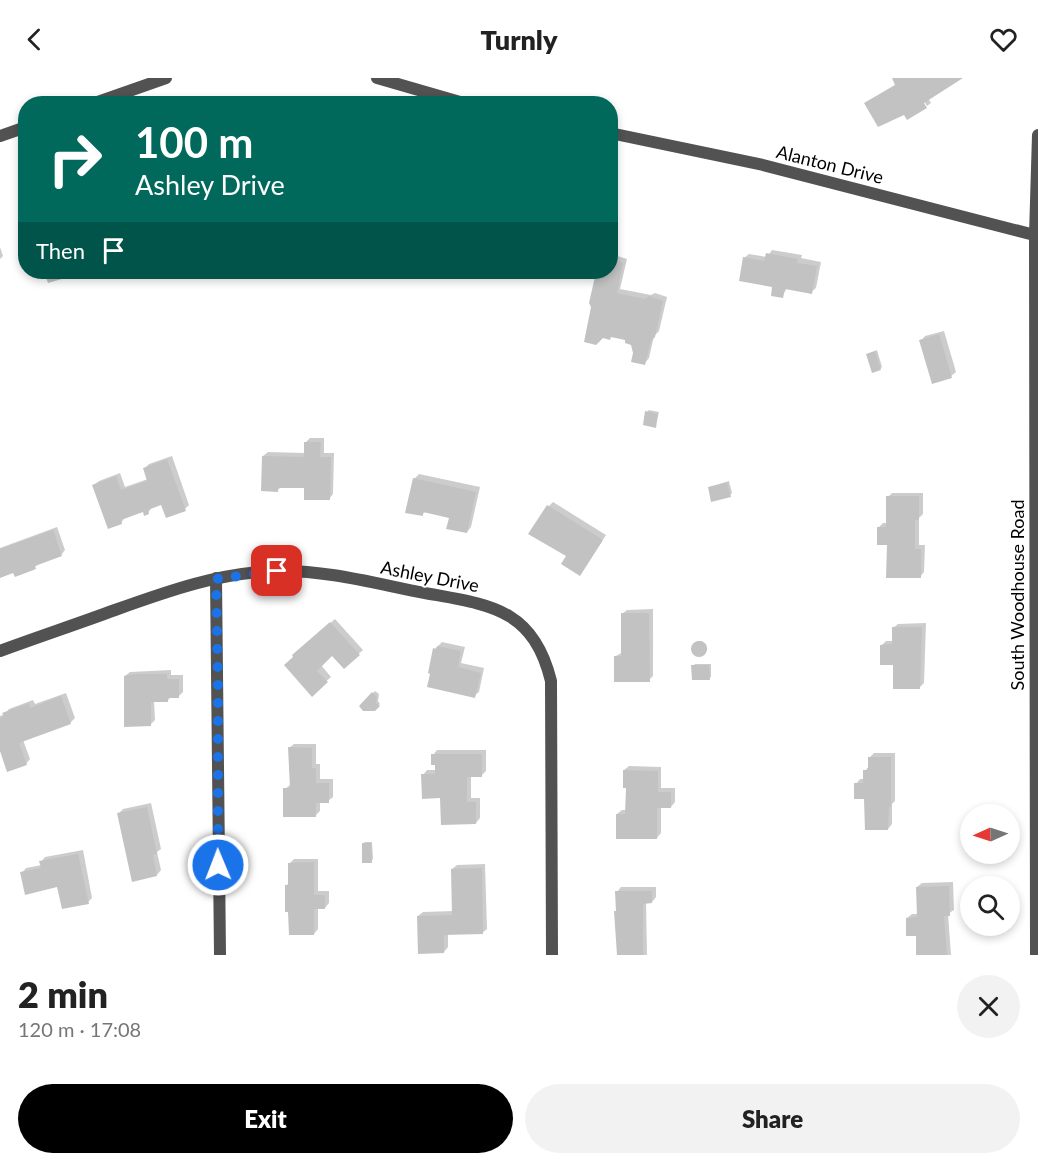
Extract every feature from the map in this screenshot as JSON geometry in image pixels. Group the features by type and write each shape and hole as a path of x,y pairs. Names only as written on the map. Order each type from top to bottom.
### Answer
{"street":[{"path":"115,96 166,78"},
{"path":"377,78 439,96"},
{"path":"0,135 18,129"},
{"name":"Alanton Drive","path":"618,135 763,165 1036,235"},
{"name":"South Woodhouse Road","path":"1036,955 1038,135"},
{"name":"Ashley Drive","path":"0,651 168,591 216,579 277,571 316,572 470,601 510,614 526,628 539,645 546,660 551,681 552,955"},
{"path":"216,579 219,955"}],"building":[{"path":"892,78 963,78 924,103 927,108 907,120 904,115 878,127 864,103 895,85"},
{"path":"766,253 798,259 797,263 817,266 812,294 785,289 783,298 771,296 772,287 739,281 743,257 764,261"},
{"path":"618,261 623,263 617,293 645,299 649,296 663,301 655,337 651,341 645,365 631,362 633,353 631,345 625,343 625,340 611,337 610,340 603,338 596,345 584,342 591,307 589,303 594,279 618,279"},
{"path":"47,279 62,279 48,283"},
{"path":"939,334 952,378 932,384 919,340"},
{"path":"875,351 881,370 872,373 866,354"},
{"path":"645,411 658,414 656,428 643,425"},
{"path":"304,442 321,442 320,457 331,457 330,500 304,500 304,488 278,488 278,492 261,491 262,456 304,457"},
{"path":"167,459 186,511 166,518 161,505 148,510 149,514 144,516 143,512 121,520 122,524 108,529 92,485 116,476 121,490 147,481 143,468"},
{"path":"413,478 476,492 467,533 446,529 449,518 423,512 423,516 405,513"},
{"path":"727,482 731,497 711,502 708,487"},
{"path":"886,496 919,496 919,520 915,520 915,549 921,549 921,578 886,578 887,545 877,545 877,527 886,527"},
{"path":"547,505 603,540 580,576 561,564 566,556 528,534"},
{"path":"53,530 62,556 35,566 36,569 15,577 13,573 0,578 0,549"},
{"path":"621,613 649,613 650,682 614,682 614,656 621,656"},
{"path":"330,622 360,655 344,669 332,656 317,671 328,682 312,697 284,665 293,657 292,655"},
{"path":"892,627 922,627 920,689 893,689 893,665 880,665 880,645 892,644"},
{"path":"699,641 707,649 699,657 691,649"},
{"path":"437,646 461,651 458,667 481,673 475,698 427,687 433,648 436,649"},
{"path":"691,665 709,665 710,680 692,680"},
{"path":"167,674 167,679 179,679 179,698 168,698 168,702 151,702 151,726 124,727 124,676"},
{"path":"372,692 377,697 376,703 380,706 375,711 363,711 359,706"},
{"path":"61,696 71,724 19,743 27,765 7,772 0,751 0,718 4,716 2,713 29,703 30,708"},
{"path":"288,747 312,748 312,768 316,768 316,783 329,783 329,803 316,803 316,817 283,817 283,788 290,788"},
{"path":"431,754 482,754 482,777 467,777 467,802 476,802 476,824 441,825 440,798 422,799 421,774 435,774 435,765 431,765"},
{"path":"868,757 891,757 891,807 889,807 888,830 865,830 864,799 854,799 854,783 863,783 863,770 868,770"},
{"path":"623,770 658,771 658,792 671,792 671,808 657,808 657,839 616,839 616,814 625,814 626,788 623,788"},
{"path":"147,807 157,854 153,855 157,876 132,882 117,813"},
{"path":"362,843 371,843 372,863 362,863"},
{"path":"78,854 89,904 62,909 57,887 25,895 20,872 41,868 39,861"},
{"path":"314,862 314,895 325,895 325,909 314,909 314,935 289,935 288,912 285,912 288,863"},
{"path":"482,868 483,934 444,935 444,953 418,954 417,916 452,915 451,869"},
{"path":"949,886 950,916 944,916 947,955 916,955 916,936 906,936 906,918 917,917 916,887"},
{"path":"615,891 652,891 652,903 643,904 643,955 617,955"}],"route":[{"path":"218,865 216,579 239,574 277,571"}]}
